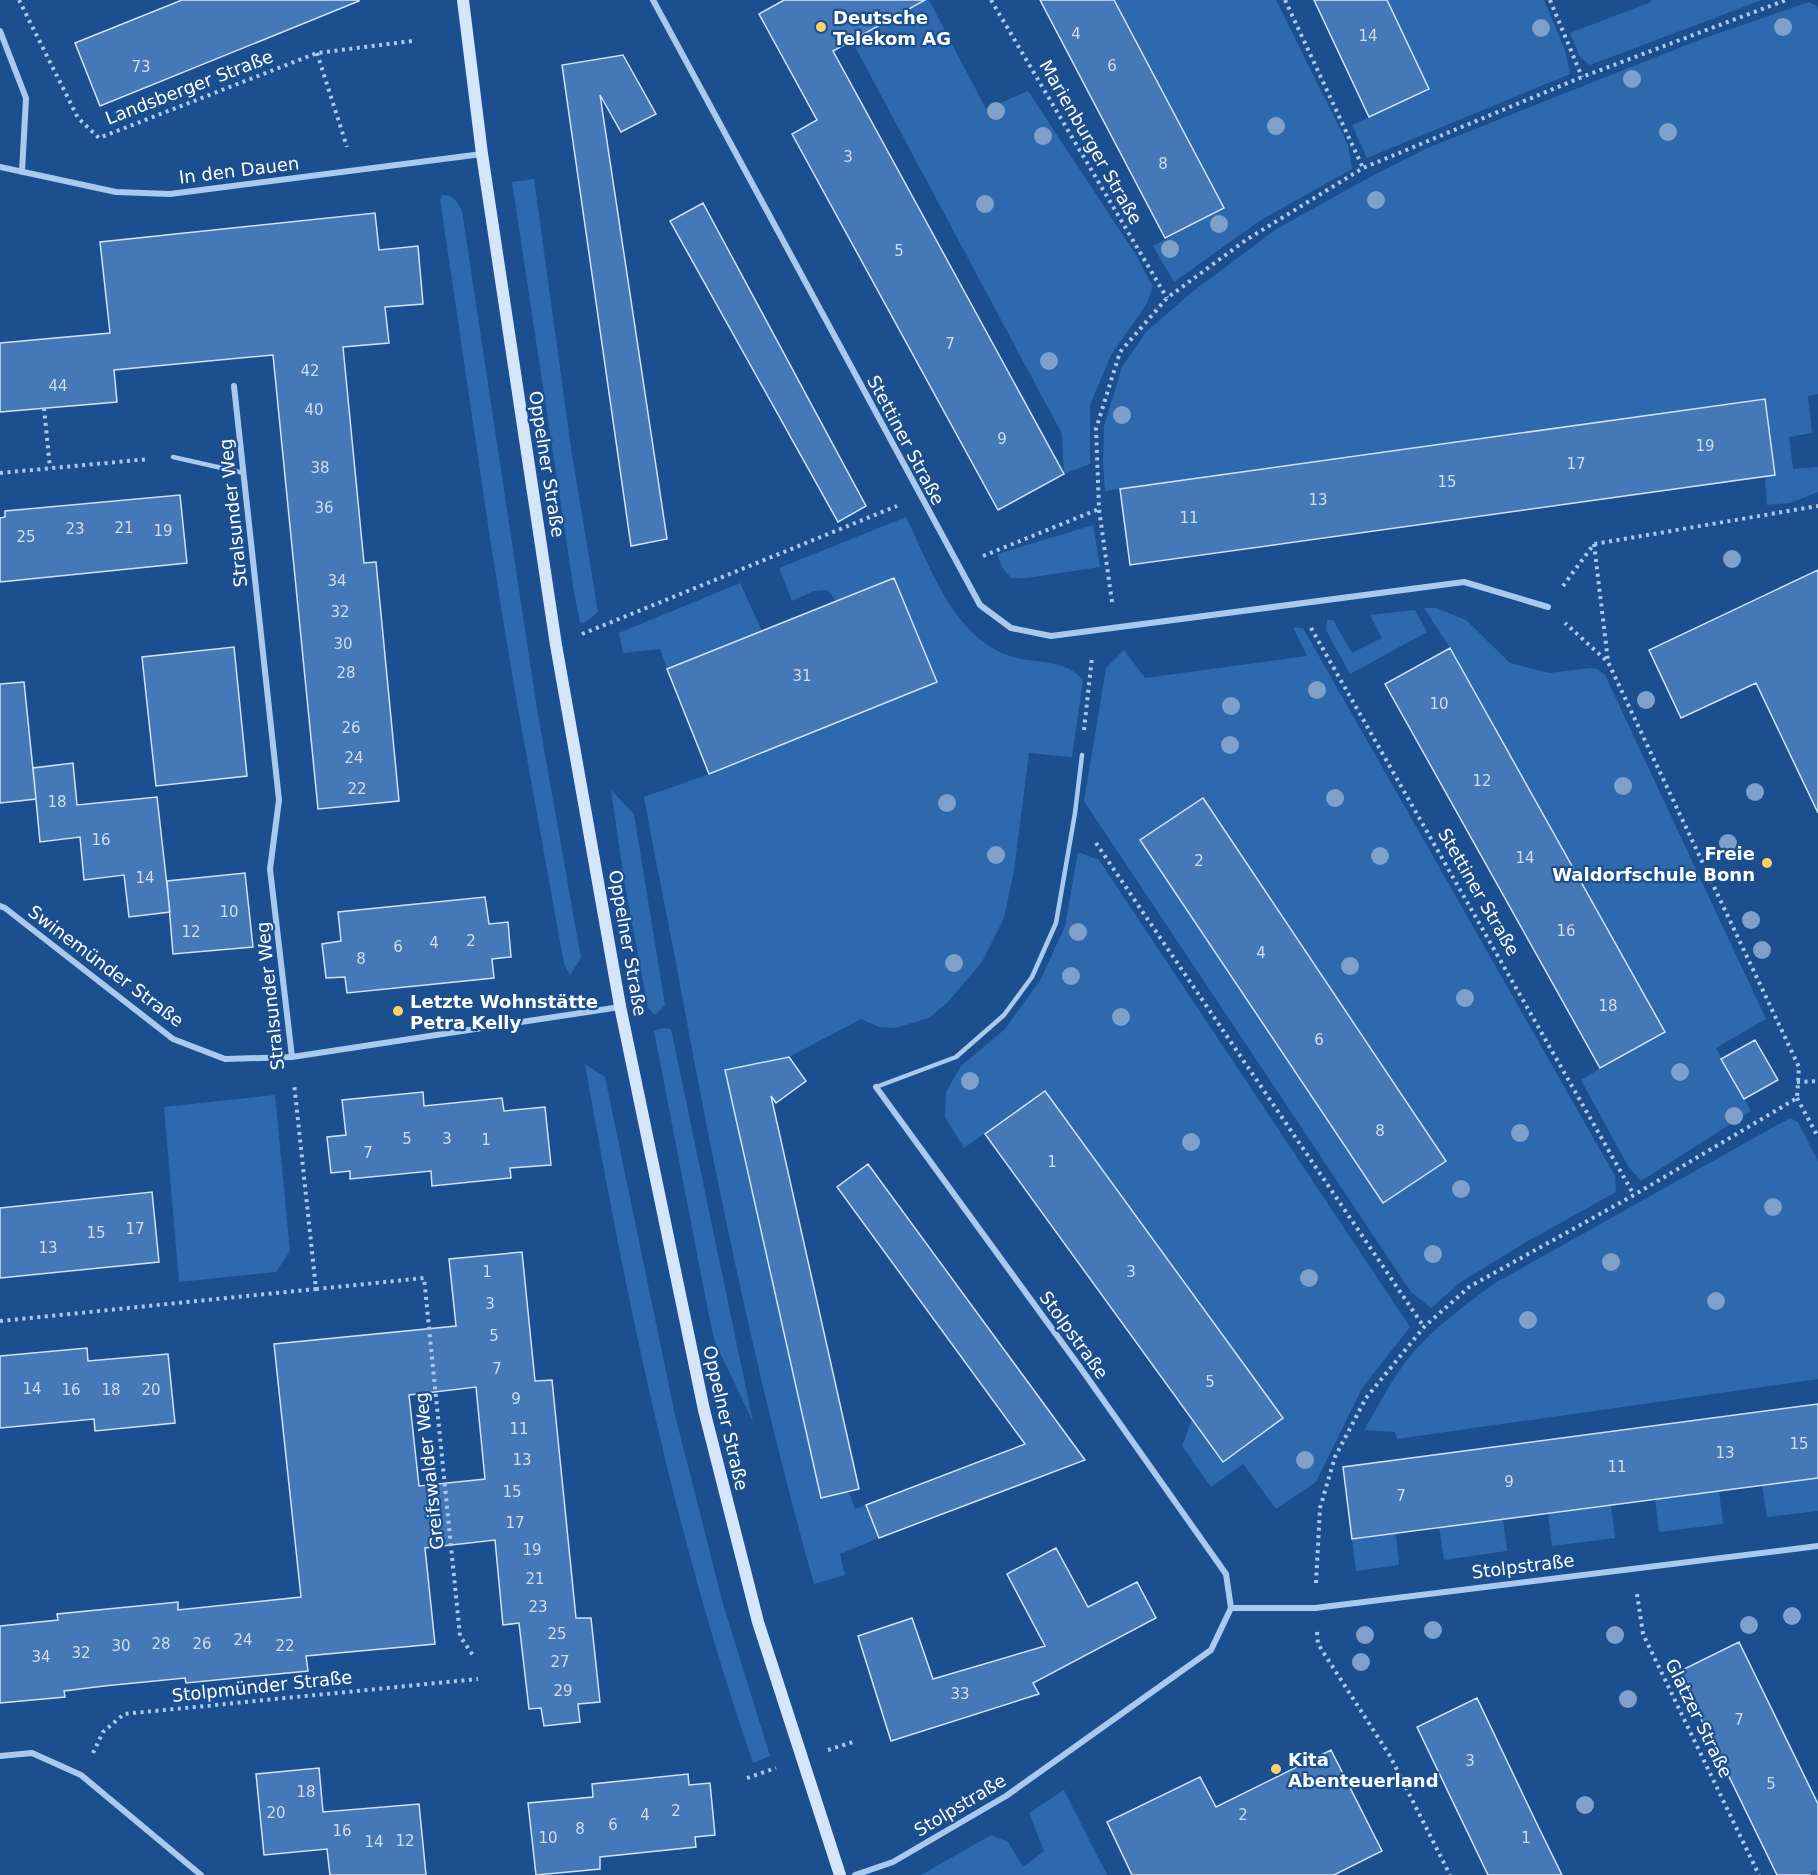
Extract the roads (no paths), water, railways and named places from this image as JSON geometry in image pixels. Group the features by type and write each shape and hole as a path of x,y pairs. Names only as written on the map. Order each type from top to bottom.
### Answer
{"street":[{"name":"Oppelner Straße","path":"463,0 482,154 556,645 621,1006 704,1410 758,1622 840,1875"},
{"name":"Stettiner Straße","path":"653,0 980,605 1011,628 1051,636 1464,582 1548,607"},
{"path":"0,31 26,98 22,172"},
{"name":"In den Dauen","path":"0,167 116,192 170,194 482,154"},
{"name":"Stralsunder Weg","path":"234,386 279,800 270,869 292,1057"},
{"name":"Swinemünder Straße","path":"0,906 44,937 173,1039 225,1059 292,1057 621,1006"},
{"name":"Stolpstraße","path":"855,1875 893,1862 1006,1796 1211,1650 1231,1608 1226,1574 1082,1370 876,1087"},
{"name":"Stolpstraße","path":"1231,1608 1315,1608 1818,1546"},
{"path":"0,1756 32,1753 81,1775 201,1875"}],"lane":[{"path":"173,457 244,473"},
{"path":"876,1087 956,1057 1004,1014 1032,977 1056,923 1075,813 1082,755"}],"tunnel":[{"path":"1811,1875 1818,1872"}],"place":[{"name":"Deutsche Telekom AG","path":"821,27"},
{"name":"Freie Waldorfschule Bonn","path":"1767,863"},
{"name":"Letzte Wohnstätte Petra Kelly","path":"398,1011"},
{"name":"Kita Abenteuerland","path":"1276,1769"}]}
